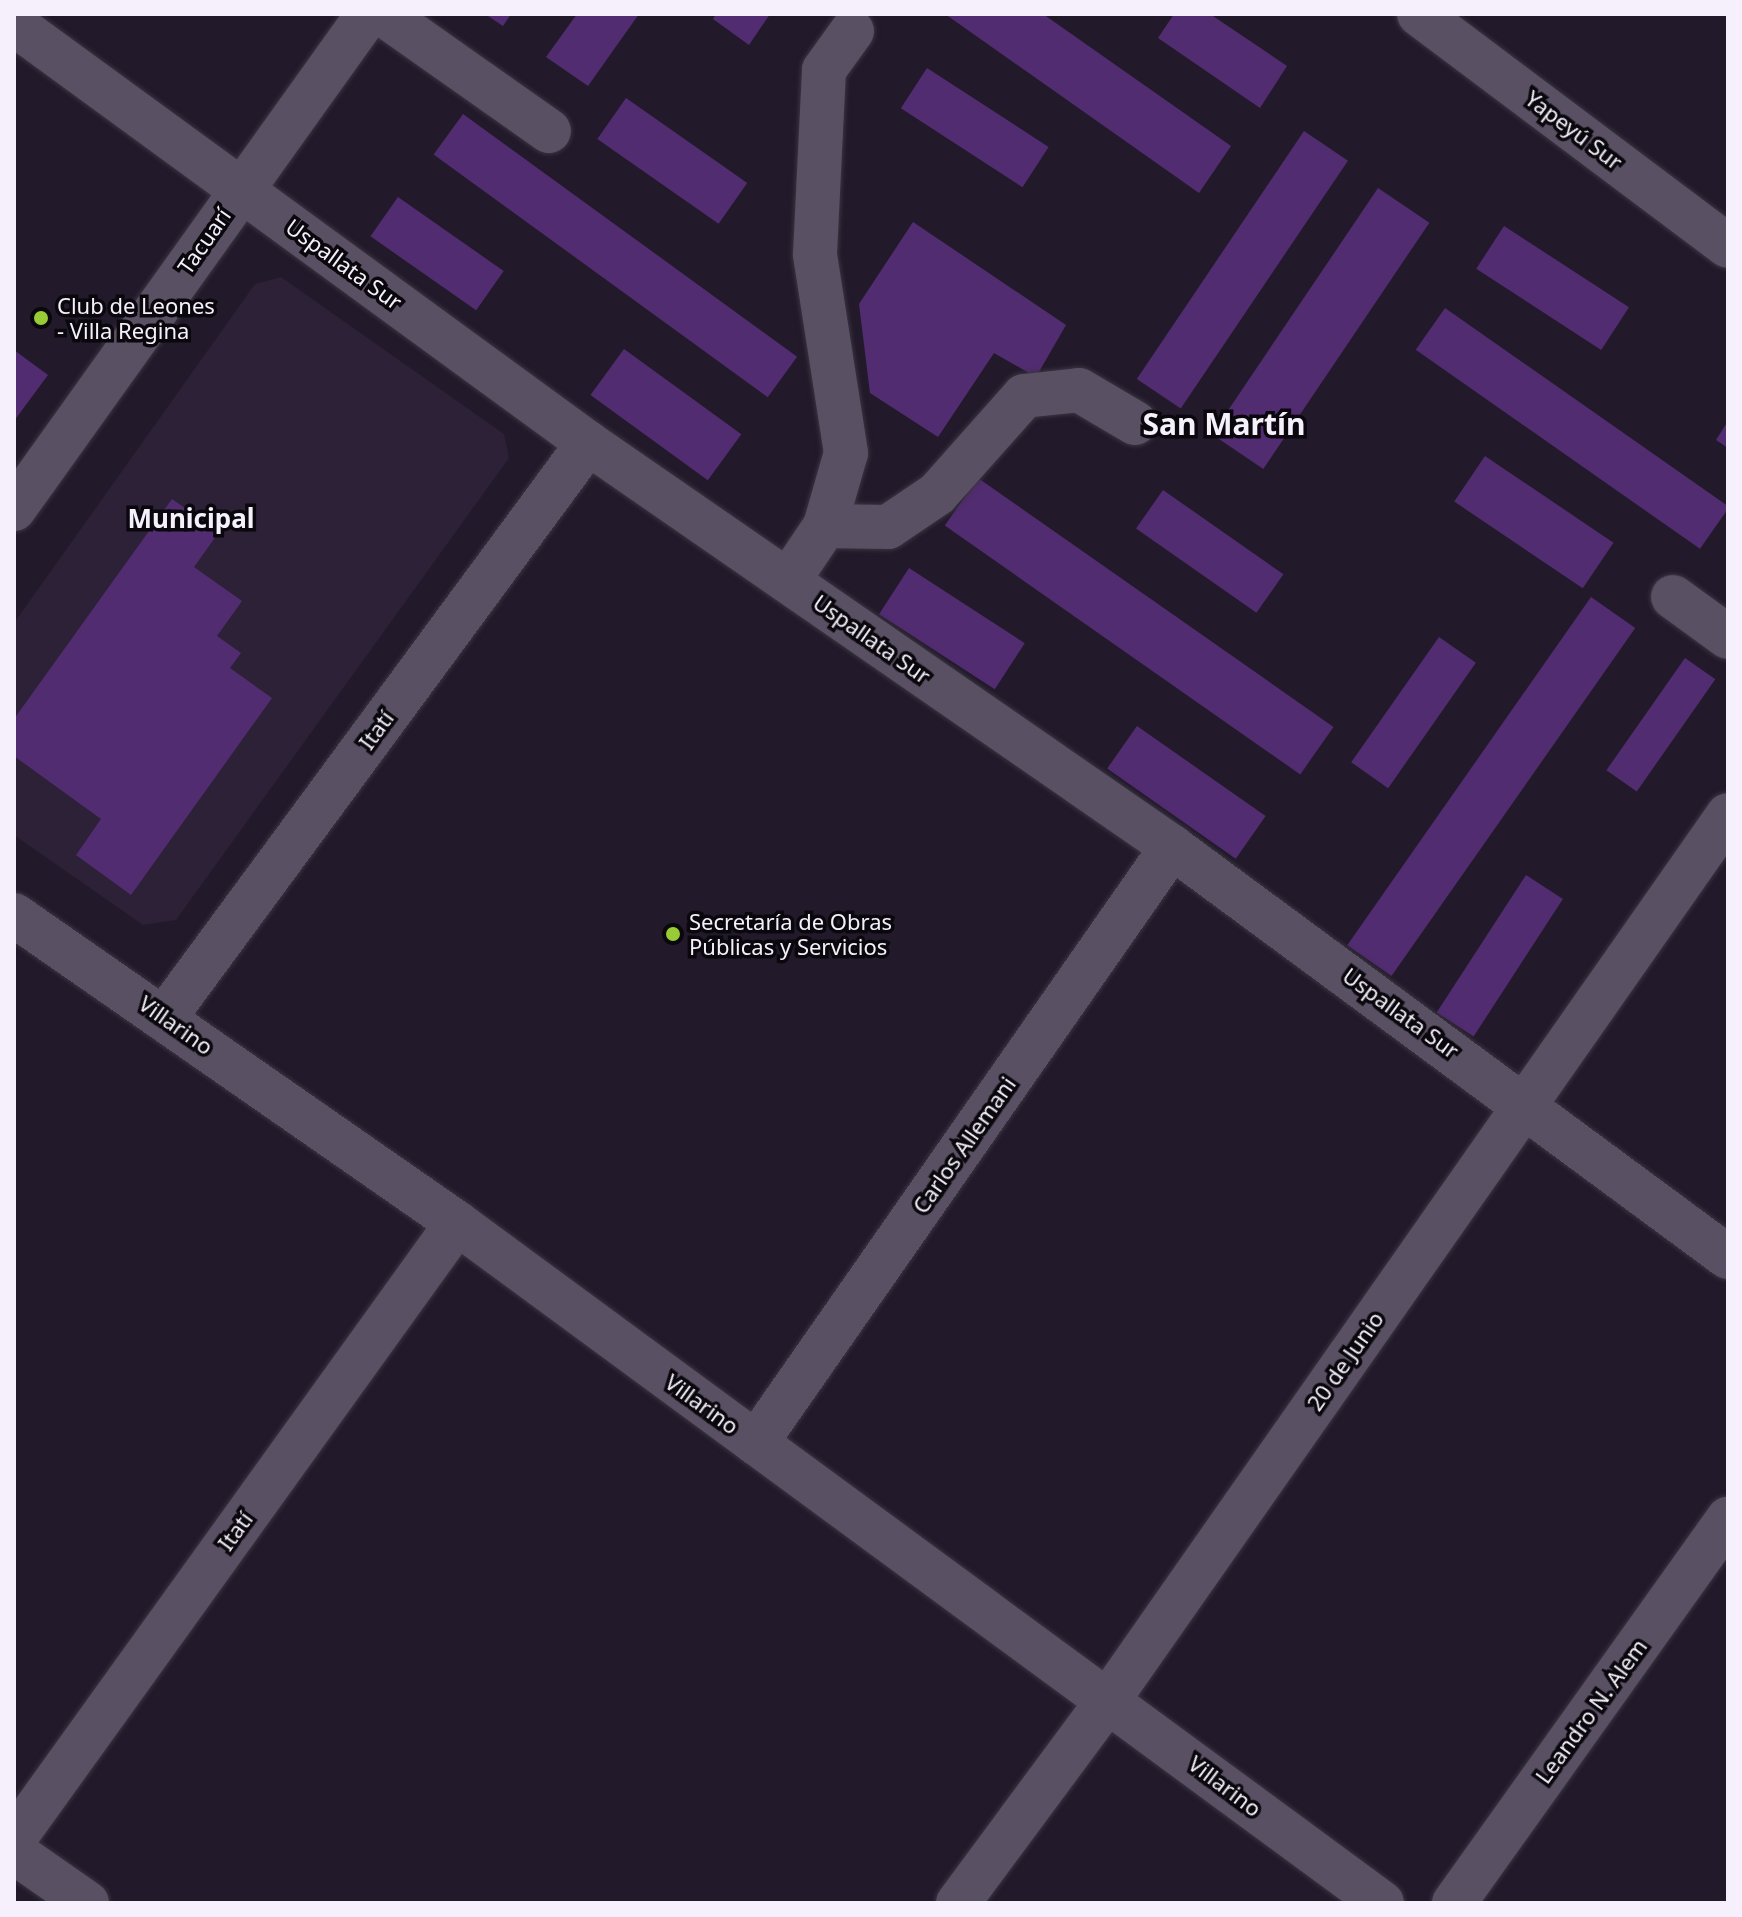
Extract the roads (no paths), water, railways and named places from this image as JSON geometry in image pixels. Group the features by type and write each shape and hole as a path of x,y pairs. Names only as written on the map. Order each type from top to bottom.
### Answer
{"street":[{"name":"Tacuarí","path":"14,509 368,14"},
{"path":"383,14 549,131"},
{"name":"Yapeyú Sur","path":"1419,14 1728,246"},
{"name":"Uspallata Sur","path":"14,24 588,443 1172,847 1525,1104 1728,1257"},
{"path":"788,581 825,526 846,453 815,254 824,70 852,31"},
{"path":"825,526 888,527 937,494 1024,396 1079,390 1135,423"},
{"name":"Itatí","path":"165,1017 588,443"},
{"path":"1673,597 1728,637"},
{"name":"20 de Junio","path":"958,1903 1109,1699 1728,815"},
{"name":"Carlos Allemani","path":"756,1443 1172,847"},
{"name":"Villarino","path":"14,915 165,1017 457,1223 1109,1699 1382,1903"},
{"name":"Itatí","path":"14,1839 457,1223"},
{"name":"Leandro N. Alem","path":"1454,1903 1728,1519"},
{"path":"14,1852 87,1903"}],"place":[{"name":"Club de Leones - Villa Regina","path":"41,318"},
{"name":"Secretaría de Obras Públicas y Servicios","path":"673,934"}],"district":[{"name":"San Martín","path":"1224,424"},
{"name":"Municipal","path":"191,519"}]}
